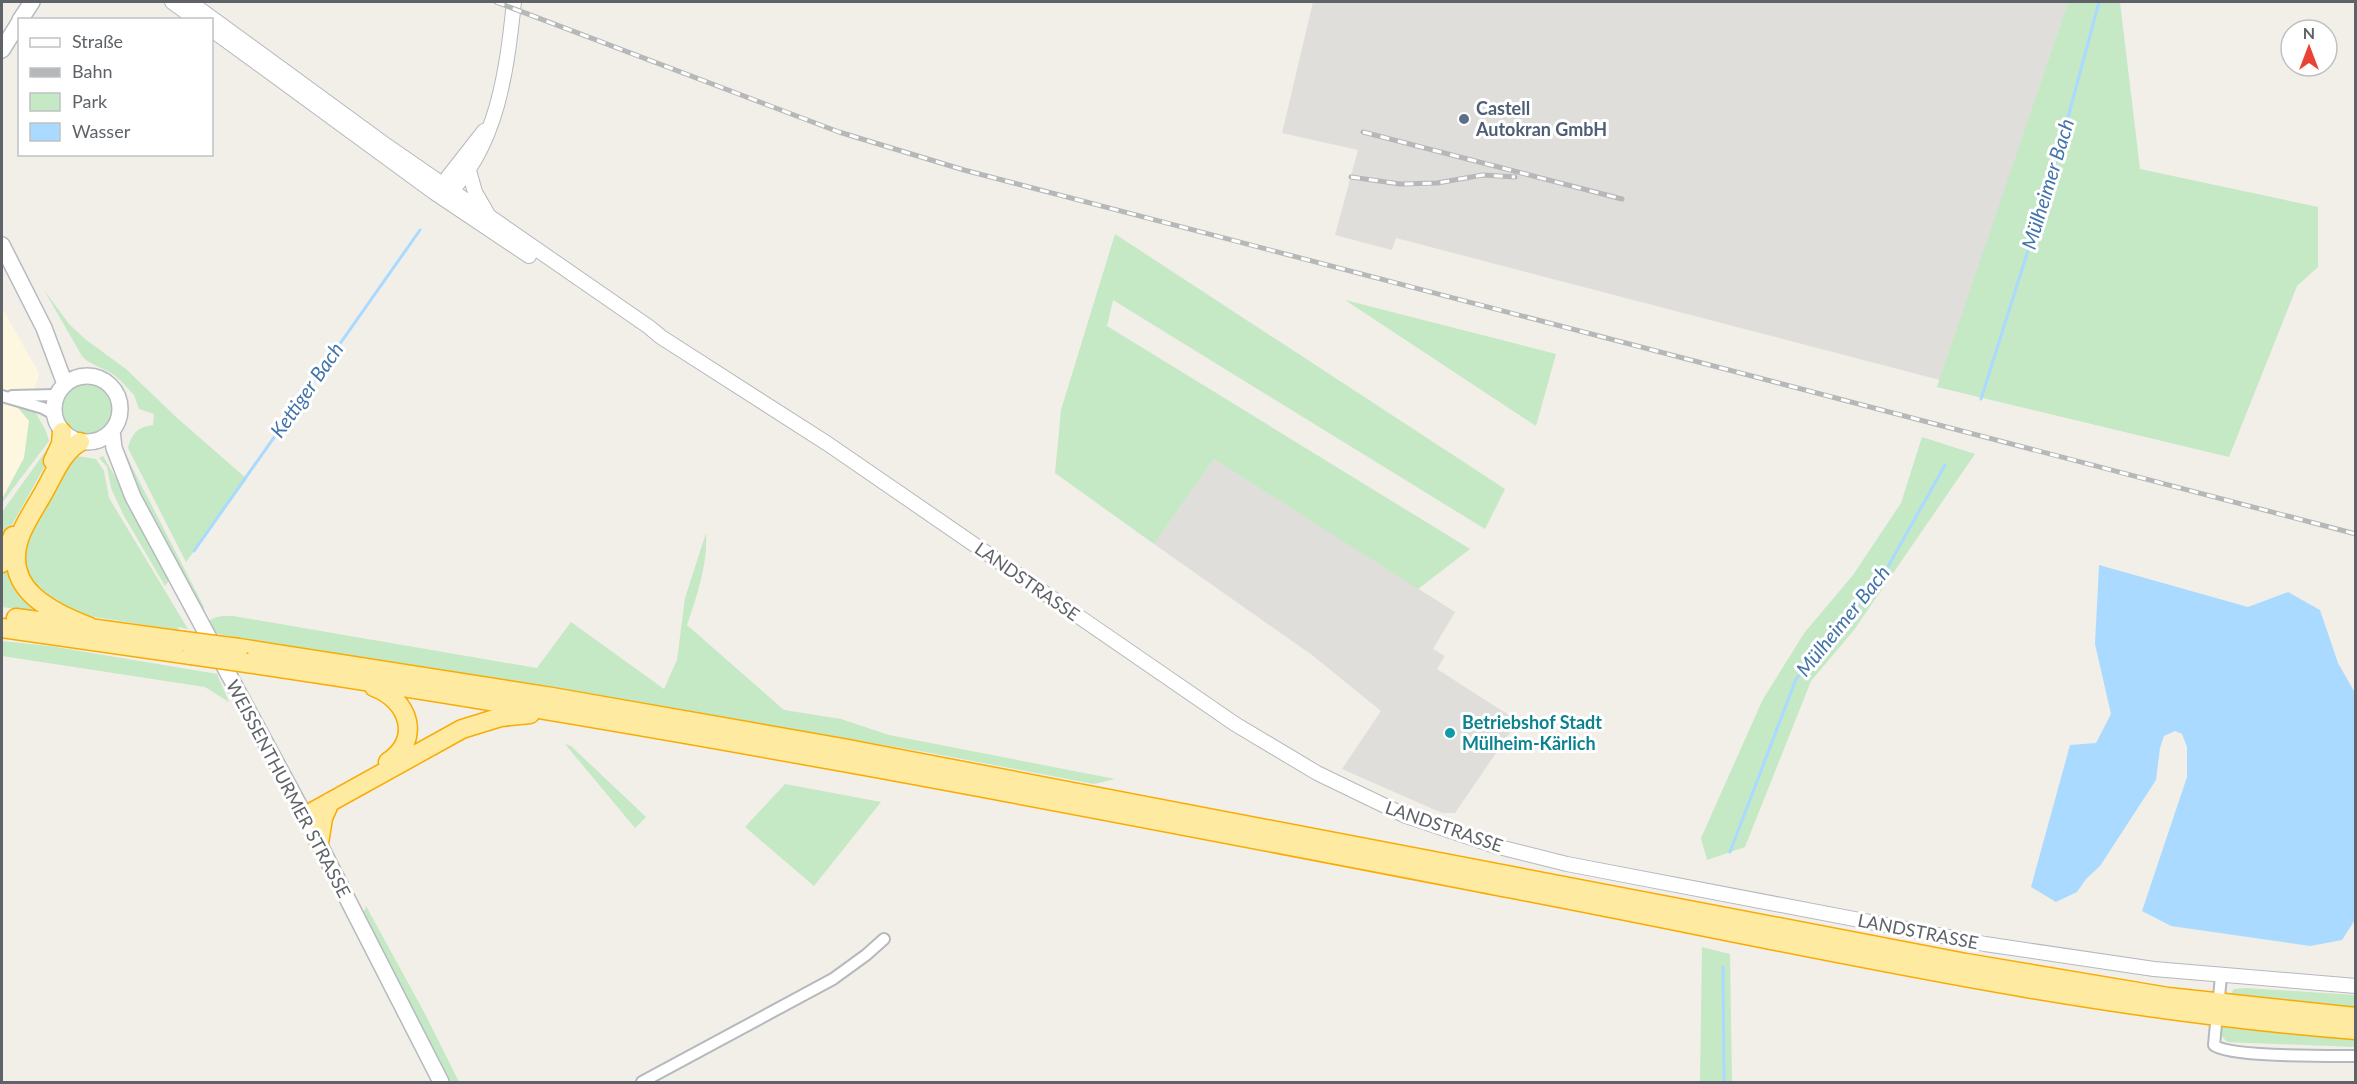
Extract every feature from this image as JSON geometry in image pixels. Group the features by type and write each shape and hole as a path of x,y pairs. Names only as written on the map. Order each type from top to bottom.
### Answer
{"highway":[{"path":"2,563 14,532 56,454 62,440 62,432"},
{"path":"87,442 68,452 27,522 18,542 17,556 23,583 40,603 90,627"},
{"path":"2,616 90,627 188,648"},
{"path":"2,628 188,648 552,697 843,748 1966,963 2168,997 2355,1017"},
{"path":"243,656 350,678 568,713 873,767 1964,976 2166,1010 2355,1030"},
{"path":"302,810 395,758 405,745 407,722 403,709 396,699 383,690 350,678"},
{"path":"302,810 330,802 447,737 475,724 514,716 568,713"},
{"path":"319,843 323,818 330,802"}],"main road":[{"path":"21,18 32,2"},
{"path":"2,50 18,23"},
{"path":"2,245 44,328 71,368 83,376 103,380 117,394 120,412 117,423 104,438 87,442 62,432 54,414 61,389 44,328"},
{"path":"61,389 83,376"},
{"name":"WEISSENTHURMER STRASSE","path":"112,431 114,448 133,496"},
{"name":"WEISSENTHURMER STRASSE","path":"87,442 101,449 133,496 302,810 441,1083"}],"street":[{"path":"172,2 194,18"},
{"path":"190,2 211,18"},
{"path":"443,191 469,171 483,144 505,75 514,2"},
{"path":"213,19 443,191 490,218 661,337"},
{"path":"213,31 590,297 645,331 661,337"},
{"path":"443,191 489,124"},
{"path":"469,171 475,192 490,218"},
{"name":"LANDSTRASSE","path":"661,337 828,444 1235,724 1317,773 1391,810 1467,838 1530,856 1701,891 1985,944 2081,959 2221,976 2355,986"},
{"path":"2,396 61,389"},
{"path":"2,396 43,408 54,414"},
{"path":"642,1083 833,979 884,939"},
{"path":"2219,996 2221,976"},
{"path":"2216,1024 2214,1041 2216,1048 2234,1052 2355,1056"}],"shaded area":[{"path":"1313,2 2068,2 1940,380 1396,238 1392,250 1335,235 1358,150 1282,133"},
{"path":"2,308 39,373 34,392 2,391"},
{"path":"2,402 16,405 29,421 24,458 2,499"},
{"path":"1214,459 1455,612 1433,649 1445,656 1437,669 1518,721 1455,813 1442,813 1342,769 1381,711 1312,655 1154,544"}],"green space":[{"path":"2068,2 2120,2 2140,169 2318,207 2318,267 2297,286 2229,457 1937,387"},
{"path":"1115,234 1505,489 1485,529 1113,300 1107,326 1470,549 1418,589 1214,459 1154,544 1055,473 1061,410"},
{"path":"44,290 69,324 85,339 126,369 176,417 247,479 186,562 128,448 136,432 143,427 153,425 154,414 139,409 134,395 121,381 82,356"},
{"path":"1345,300 1556,354 1536,426"},
{"path":"87,380 98,382 111,393 116,409 114,420 103,433 87,438 76,436 63,425 58,409 60,398 71,385"},
{"path":"16,405 33,408 49,441 2,503 24,458 29,421"},
{"path":"1922,437 1975,454 1854,630 1811,681 1745,847 1707,860 1701,838 1763,699 1805,632 1853,575 1901,503"},
{"path":"50,445 55,447 11,527 2,549 2,512"},
{"path":"123,447 204,607 203,613 156,531 117,448"},
{"path":"70,455 96,459 104,471 109,498 188,629 178,627 179,630 75,614 30,586 21,550"},
{"path":"103,456 130,502 168,577 165,586 123,514 111,488 107,467 99,458"},
{"path":"706,533 704,568 687,625 784,710 841,719 889,735 1115,779 1094,784 925,752 462,673 279,646 209,632 206,625 214,618 233,616 537,668 571,622 664,689 677,660 685,598"},
{"path":"6,562 42,612 2,607 2,572"},
{"path":"2,641 50,646 217,674 229,702 205,687 2,656"},
{"path":"565,744 571,746 646,817 635,828"},
{"path":"785,784 881,802 814,886 745,827"},
{"path":"366,906 459,1082 448,1082 362,918"},
{"path":"1702,947 1730,954 1732,1082 1700,1082"},
{"path":"2234,989 2355,995 2355,1008 2228,998"},
{"path":"2219,1026 2355,1038 2355,1047 2227,1042 2220,1034"}],"water":[{"path":"2099,565 2248,607 2288,592 2320,610 2338,663 2355,693 2355,920 2342,940 2310,946 2171,926 2142,911 2187,777 2187,747 2182,734 2175,731 2164,736 2156,780 2100,866 2086,879 2077,892 2056,902 2031,887 2070,745 2096,743 2111,714 2095,644"}],"waterway":[{"name":"Mülheimer Bach","path":"1981,399 2056,162 2099,2"},
{"name":"Kettiger Bach","path":"194,551 420,230"},
{"name":"Mülheimer Bach","path":"1730,852 1796,679 1885,572 1945,465"},
{"name":"Mülheimer Bach","path":"1723,967 1724,1082"}],"railway":[{"path":"496,2 839,132 964,170 2356,534"},
{"path":"1363,132 1622,199"},
{"path":"1351,177 1400,184 1437,183 1483,175 1515,177"}],"place":[{"name":"Castell Autokran GmbH","path":"1464,119"},
{"name":"Betriebshof Stadt Mülheim-Kärlich","path":"1450,733"}]}
